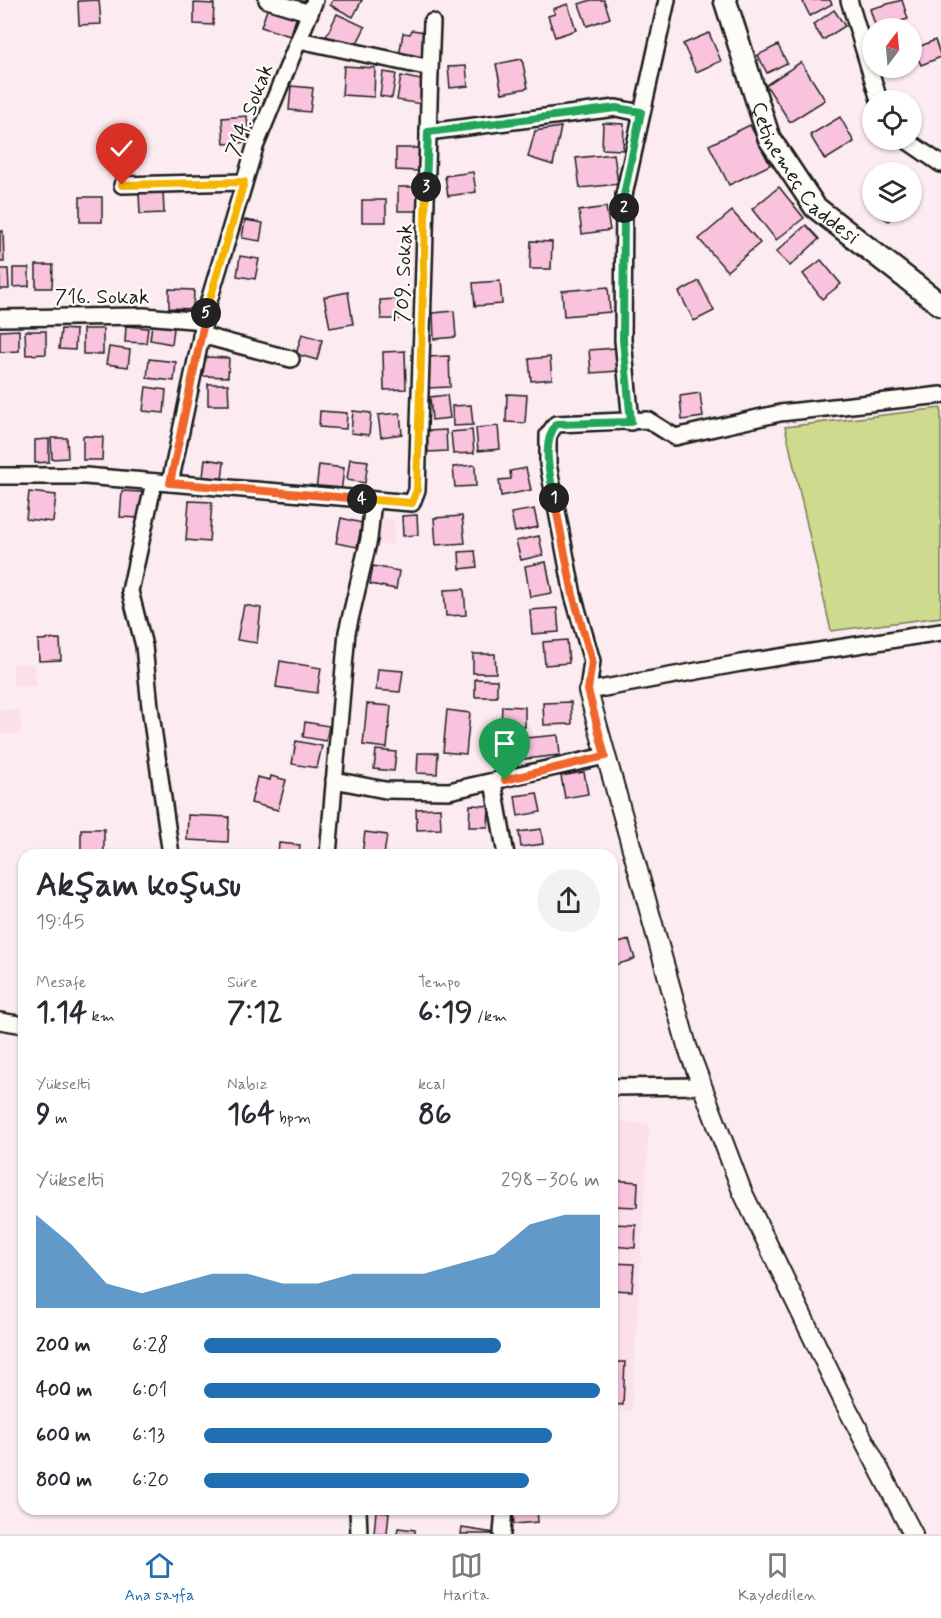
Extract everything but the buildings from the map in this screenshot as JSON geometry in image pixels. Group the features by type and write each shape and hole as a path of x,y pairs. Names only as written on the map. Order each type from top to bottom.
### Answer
{"main road":[{"name":"Çetinemeç Caddesi","path":"725,0 770,138 814,207 941,305"}],"street":[{"path":"267,0 313,6"},
{"path":"631,422 623,340 624,195 668,0"},
{"path":"849,0 876,90"},
{"name":"714. Sokak","path":"170,483 203,328 244,182 255,147 313,6"},
{"name":"709. Sokak","path":"373,500 412,503 417,490 432,22"},
{"path":"299,40 426,67 429,71"},
{"path":"428,132 616,108 641,112"},
{"path":"921,150 941,164"},
{"path":"122,185 244,182"},
{"name":"716. Sokak","path":"0,318 144,316 203,328 291,359"},
{"path":"913,1534 844,1402 742,1191 687,1046 588,690 592,661 573,595 548,464 548,435 556,424 648,420 675,437 780,413 941,395"},
{"path":"0,476 85,476 373,500 369,539 347,632 328,849"},
{"path":"154,482 130,591 144,646 150,707 170,849"},
{"path":"588,690 741,663 941,632"},
{"path":"334,780 385,790 449,791 605,756"},
{"path":"493,782 505,849"},
{"path":"0,1021 18,1024"},
{"path":"618,1087 702,1086"},
{"path":"358,1515 358,1534"},
{"path":"502,1534 504,1515"}],"shaded area":[{"path":"380,519 394,520 393,545 378,544"},
{"path":"13,664 35,664 35,686 13,686"},
{"path":"0,710 20,710 21,734 0,734"},
{"path":"618,1121 649,1125 631,1411 618,1410"}],"green space":[{"path":"941,408 941,617 831,631 785,427"}],"route":[{"path":"122,185 244,182 208,304 170,483 412,503 417,490 428,132 616,108 641,112 624,195 623,340 631,422 556,424 548,435 548,464 573,595 592,661 588,690 605,756 505,780"}]}
